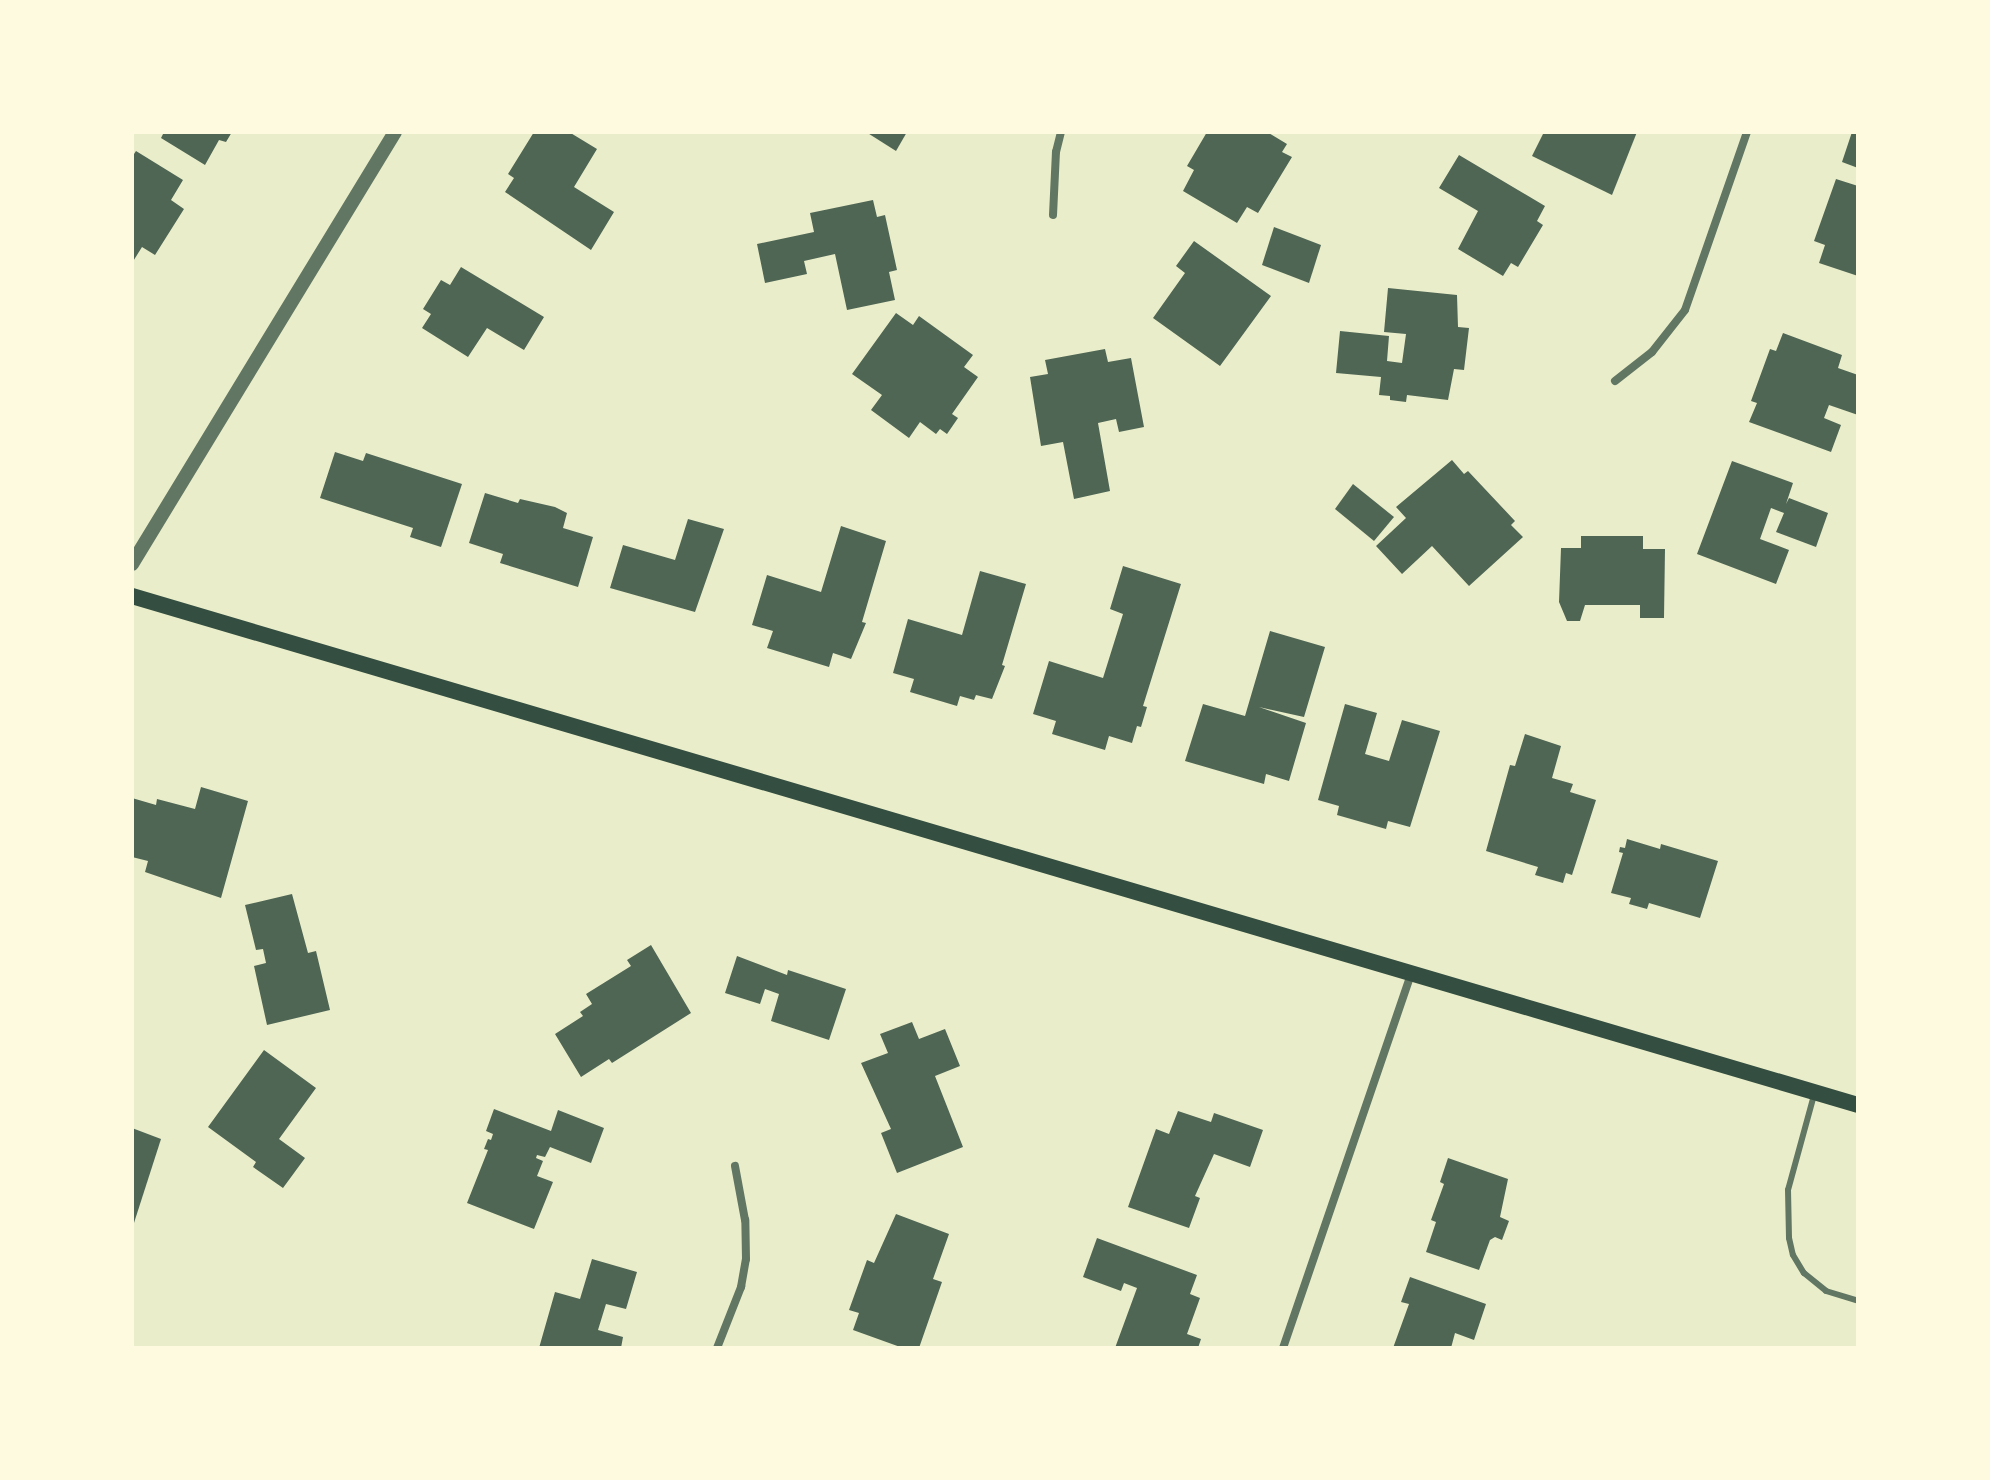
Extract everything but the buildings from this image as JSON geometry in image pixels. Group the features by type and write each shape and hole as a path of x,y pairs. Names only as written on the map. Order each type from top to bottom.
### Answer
{"main road":[{"path":"132,596 764,785 1412,971 1858,1105"}],"street":[{"path":"132,564 395,132"},
{"path":"1053,215 1056,152 1061,132"},
{"path":"1615,381 1652,352 1685,310 1747,132"},
{"path":"1283,1348 1412,971"},
{"path":"717,1348 741,1287 746,1259 745,1220 735,1166"}],"lane":[{"path":"1814,1092 1788,1190 1789,1238 1793,1255 1804,1273 1826,1291 1858,1301"}]}
